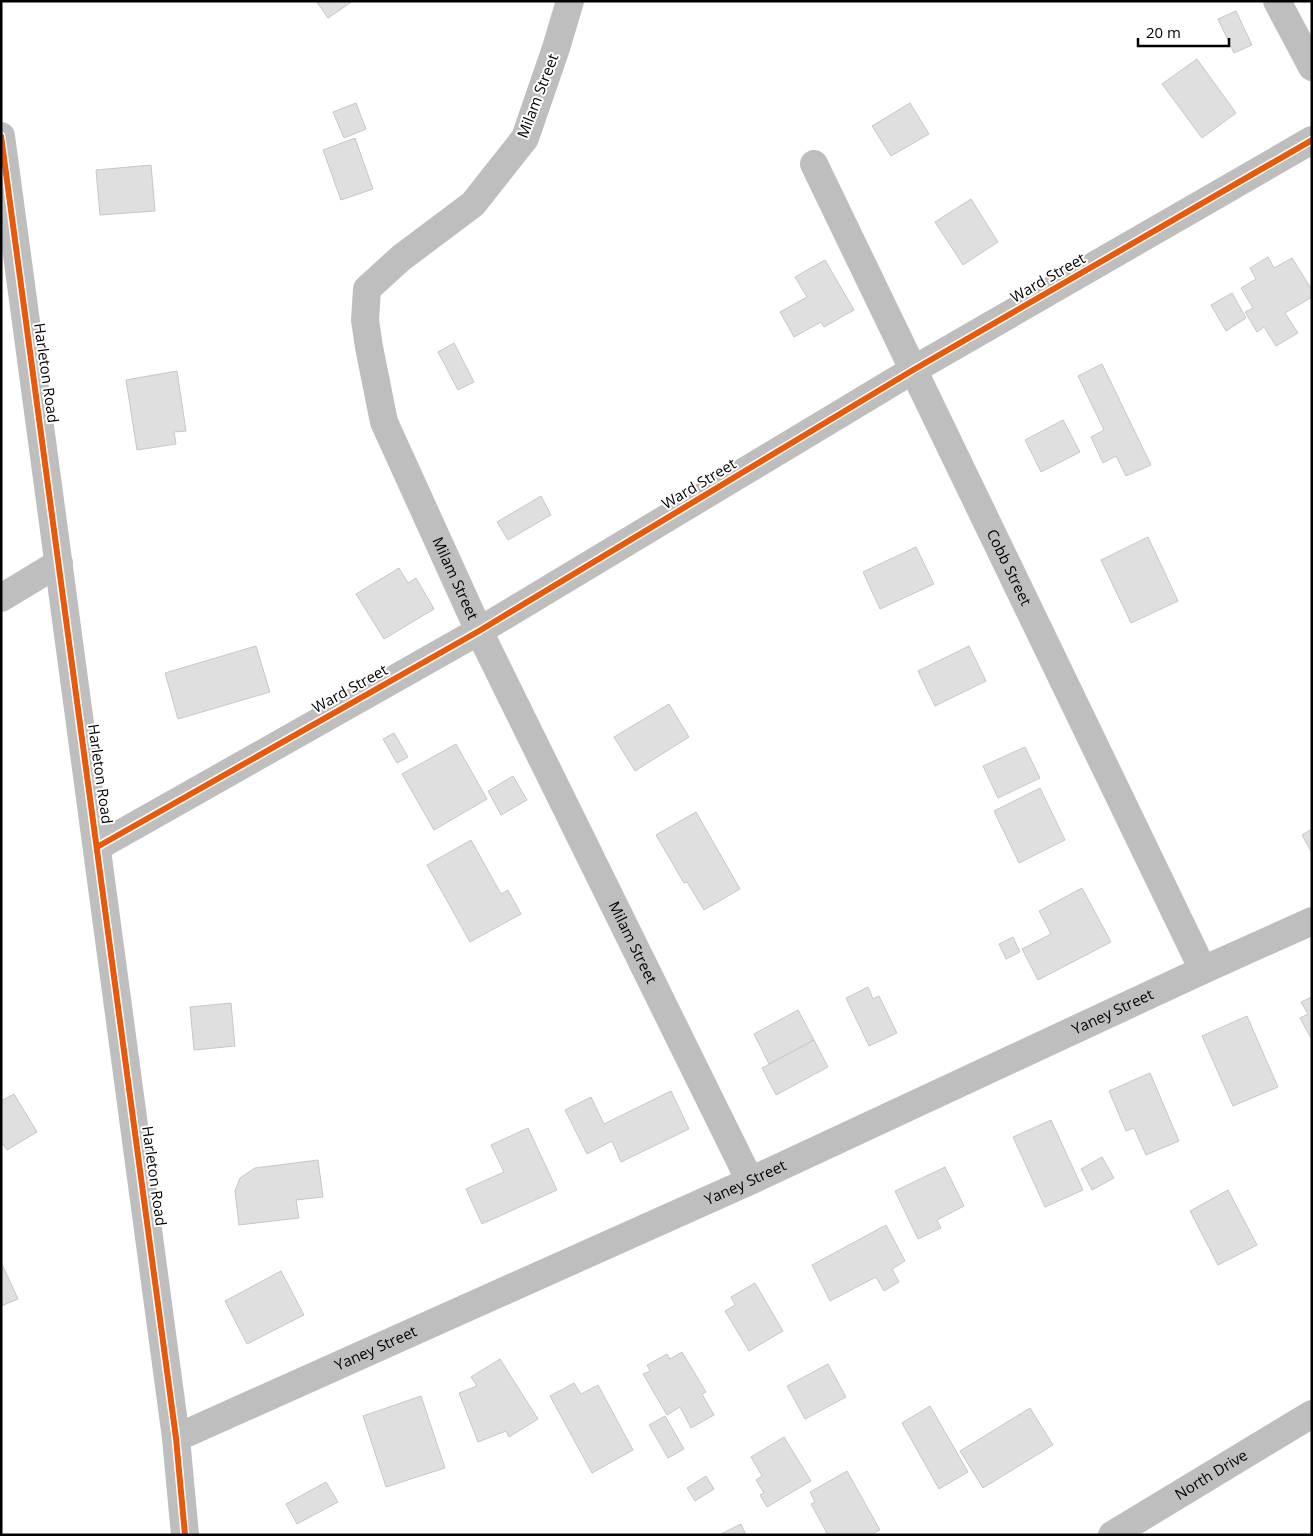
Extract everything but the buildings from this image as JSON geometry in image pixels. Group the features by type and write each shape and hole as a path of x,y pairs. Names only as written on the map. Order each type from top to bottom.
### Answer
{"street":[{"name":"Milam Street","path":"570,1 525,138 473,204 401,258 367,288 365,320 384,422 479,631 750,1181"},
{"path":"1277,1 1312,66"},
{"name":"Harleton Road","path":"1,136 176,1438 186,1535"},
{"name":"Ward Street","path":"97,847 479,631 913,370 1312,140"},
{"name":"Cobb Street","path":"814,164 1203,970"},
{"path":"1,598 59,563"},
{"name":"Yaney Street","path":"176,1438 750,1181 1312,921"},
{"name":"North Drive","path":"1112,1535 1312,1414"}],"cycle path":[{"path":"1,136 176,1438 185,1535"},
{"path":"97,847 479,631 913,370 1312,140"}]}
